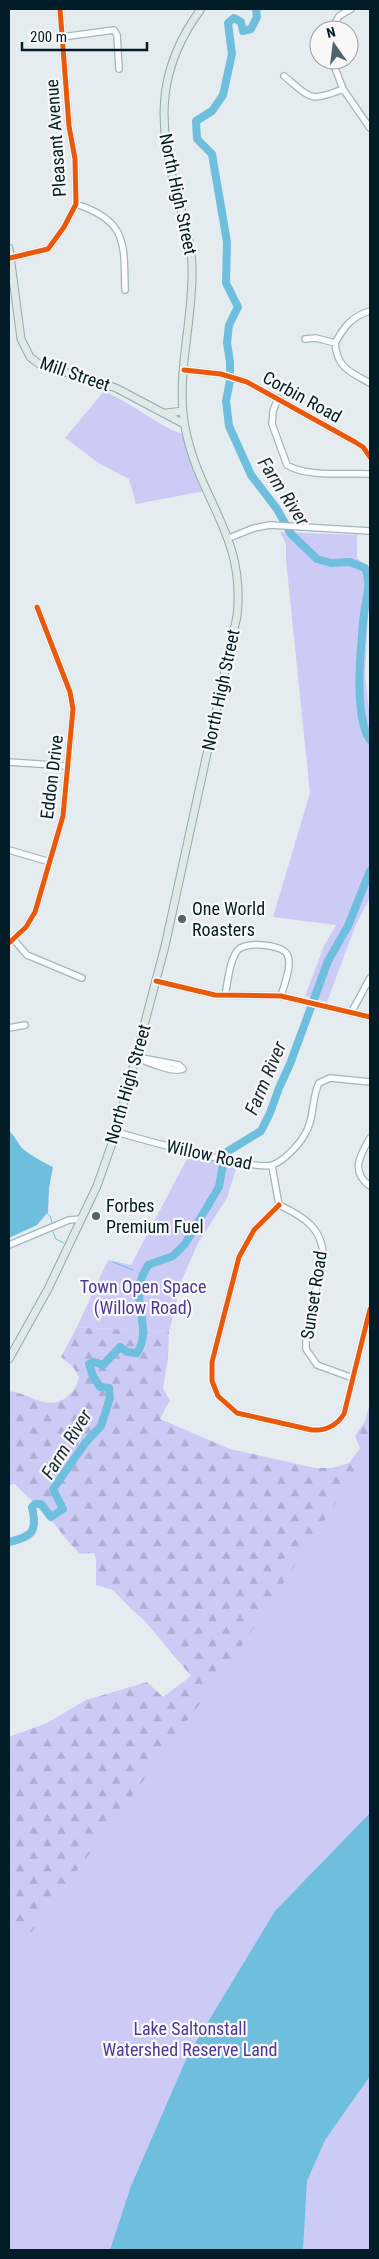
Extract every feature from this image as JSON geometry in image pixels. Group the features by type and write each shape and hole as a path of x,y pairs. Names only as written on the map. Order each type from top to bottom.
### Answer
{"main road":[{"name":"North High Street","path":"9,1359 48,1289 102,1172 116,1132 156,981 239,602 237,568 229,538 194,458 184,424 184,370 192,265 189,237 167,154 164,129 163,102 168,73 183,36 201,9"},
{"name":"Mill Street","path":"9,248 21,339 26,352 34,361 50,368 116,388 184,424"},
{"path":"166,413 183,411"}],"street":[{"name":"Pleasant Avenue","path":"10,258 48,249 64,227 76,204 75,159 69,126 60,9"},
{"path":"337,20 339,16 351,9"},
{"path":"62,37 114,30 118,35 119,69"},
{"path":"336,70 343,89 370,128"},
{"path":"284,76 310,97 324,97 343,89"},
{"path":"76,204 91,209 108,219 116,229 124,249 125,290"},
{"path":"370,311 358,314 350,320 335,343 338,362 346,370 370,383"},
{"path":"305,340 316,338 335,343"},
{"name":"Corbin Road","path":"184,370 224,374 238,378 278,398 363,446 370,457"},
{"path":"278,398 273,411 272,424 287,464 292,468 306,471 370,474"},
{"path":"229,538 254,528 276,526 370,531"},
{"name":"Eddon Drive","path":"11,942 26,927 35,912 63,816 73,709 72,698 37,607"},
{"path":"9,762 68,766"},
{"path":"9,850 50,862"},
{"path":"11,942 27,955 82,978"},
{"path":"225,995 236,952 244,945 251,944 274,947 287,954 288,965 281,996"},
{"path":"351,1013 370,978"},
{"path":"156,981 207,994 281,996 370,1017"},
{"path":"9,1028 24,1025"},
{"path":"137,1057 179,1065 184,1068 178,1071 144,1061 137,1057"},
{"name":"Willow Road","path":"116,1132 214,1157 262,1166 272,1166 295,1148 306,1133 319,1083 330,1078 370,1082"},
{"path":"370,1138 361,1154 358,1165 360,1176 370,1186"},
{"path":"272,1166 279,1205 254,1230 239,1257 212,1362 215,1389 224,1403 237,1413 317,1430 330,1427 342,1418 370,1310"},
{"name":"Sunset Road","path":"279,1205 309,1222 315,1229 323,1246 321,1266 306,1334 305,1342 308,1354 321,1368 353,1378"},
{"path":"9,1245 61,1223 80,1219"}],"green space":[{"path":"104,391 184,435 205,491 136,504 129,479 100,464 65,438"},
{"path":"280,532 357,535 357,558 364,564 370,576 365,676 370,718 370,898 356,924 327,1002 305,996 324,946 336,925 273,917 310,793 286,560 286,544"},
{"name":"Town Open Space (Willow Road)","path":"189,1155 237,1165 227,1198 198,1243 181,1282 169,1332 77,1327 108,1260 131,1265"},
{"path":"77,1327 169,1332 168,1358 163,1389 170,1400 160,1419 230,1449 315,1468 332,1468 349,1463 360,1448 355,1436 365,1421 370,1403 370,1813 9,2227 9,1737 47,1723 86,1700 147,1682 163,1697 191,1676 144,1620 113,1590 96,1585 96,1559 94,1553 80,1554 53,1522 15,1484 9,1485 9,1391 17,1392 39,1401 53,1403 61,1401 68,1396 75,1388 79,1377 73,1367 61,1357"},
{"name":"Lake Saltonstall Watershed Reserve Land","path":"370,1428 370,2250 9,2250 9,1934 32,1932 237,1653 353,1477"}],"shaded area":[{"path":"9,1131 23,1149 53,1167 49,1188 48,1212 37,1225 9,1238"},
{"path":"370,1813 370,2076 325,2140 307,2181 303,2250 110,2250 131,2186 188,2055 275,1911"}],"waterway":[{"name":"Farm River","path":"256,9 257,17 251,29 243,31 241,22 234,18 228,23 232,54 223,95 212,111 196,121 197,139 212,154 227,242 226,283 238,307 229,325 227,343 230,362 230,381 226,401 229,426 251,475 277,509 291,534 317,559 331,563 350,562 365,568 368,585 361,643 360,697 361,714 370,740"},
{"name":"Farm River","path":"9,1542 29,1535 32,1531 34,1527 32,1507 35,1504 41,1504 51,1517 63,1509 53,1489 86,1442 101,1426 110,1398 109,1388 100,1387 93,1376 89,1364 94,1362 103,1365 120,1347 127,1352 137,1353 143,1338 139,1291 145,1271 148,1265 173,1256 185,1244 219,1187 225,1153 261,1131 290,1064 328,961 348,926 370,871"},
{"path":"47,1213 52,1222"},
{"path":"53,1232 56,1239 64,1243"},
{"path":"113,1262 133,1270"},
{"name":"Farm River","path":"139,1273 143,1274"}],"cycle path":[{"path":"10,258 48,249 64,227 76,204 75,159 69,126 60,9"},
{"path":"184,370 221,374 247,382 355,442 363,447 370,457"},
{"path":"9,943 26,927 35,912 63,816 73,709 70,692 37,607"},
{"path":"156,981 215,995 281,996 370,1017"},
{"path":"279,1205 254,1230 239,1257 212,1362 212,1381 218,1396 237,1413 312,1430 331,1426 344,1414 370,1309"}],"place":[{"name":"One World Roasters","path":"182,919"},
{"name":"Forbes Premium Fuel","path":"96,1216"}]}
